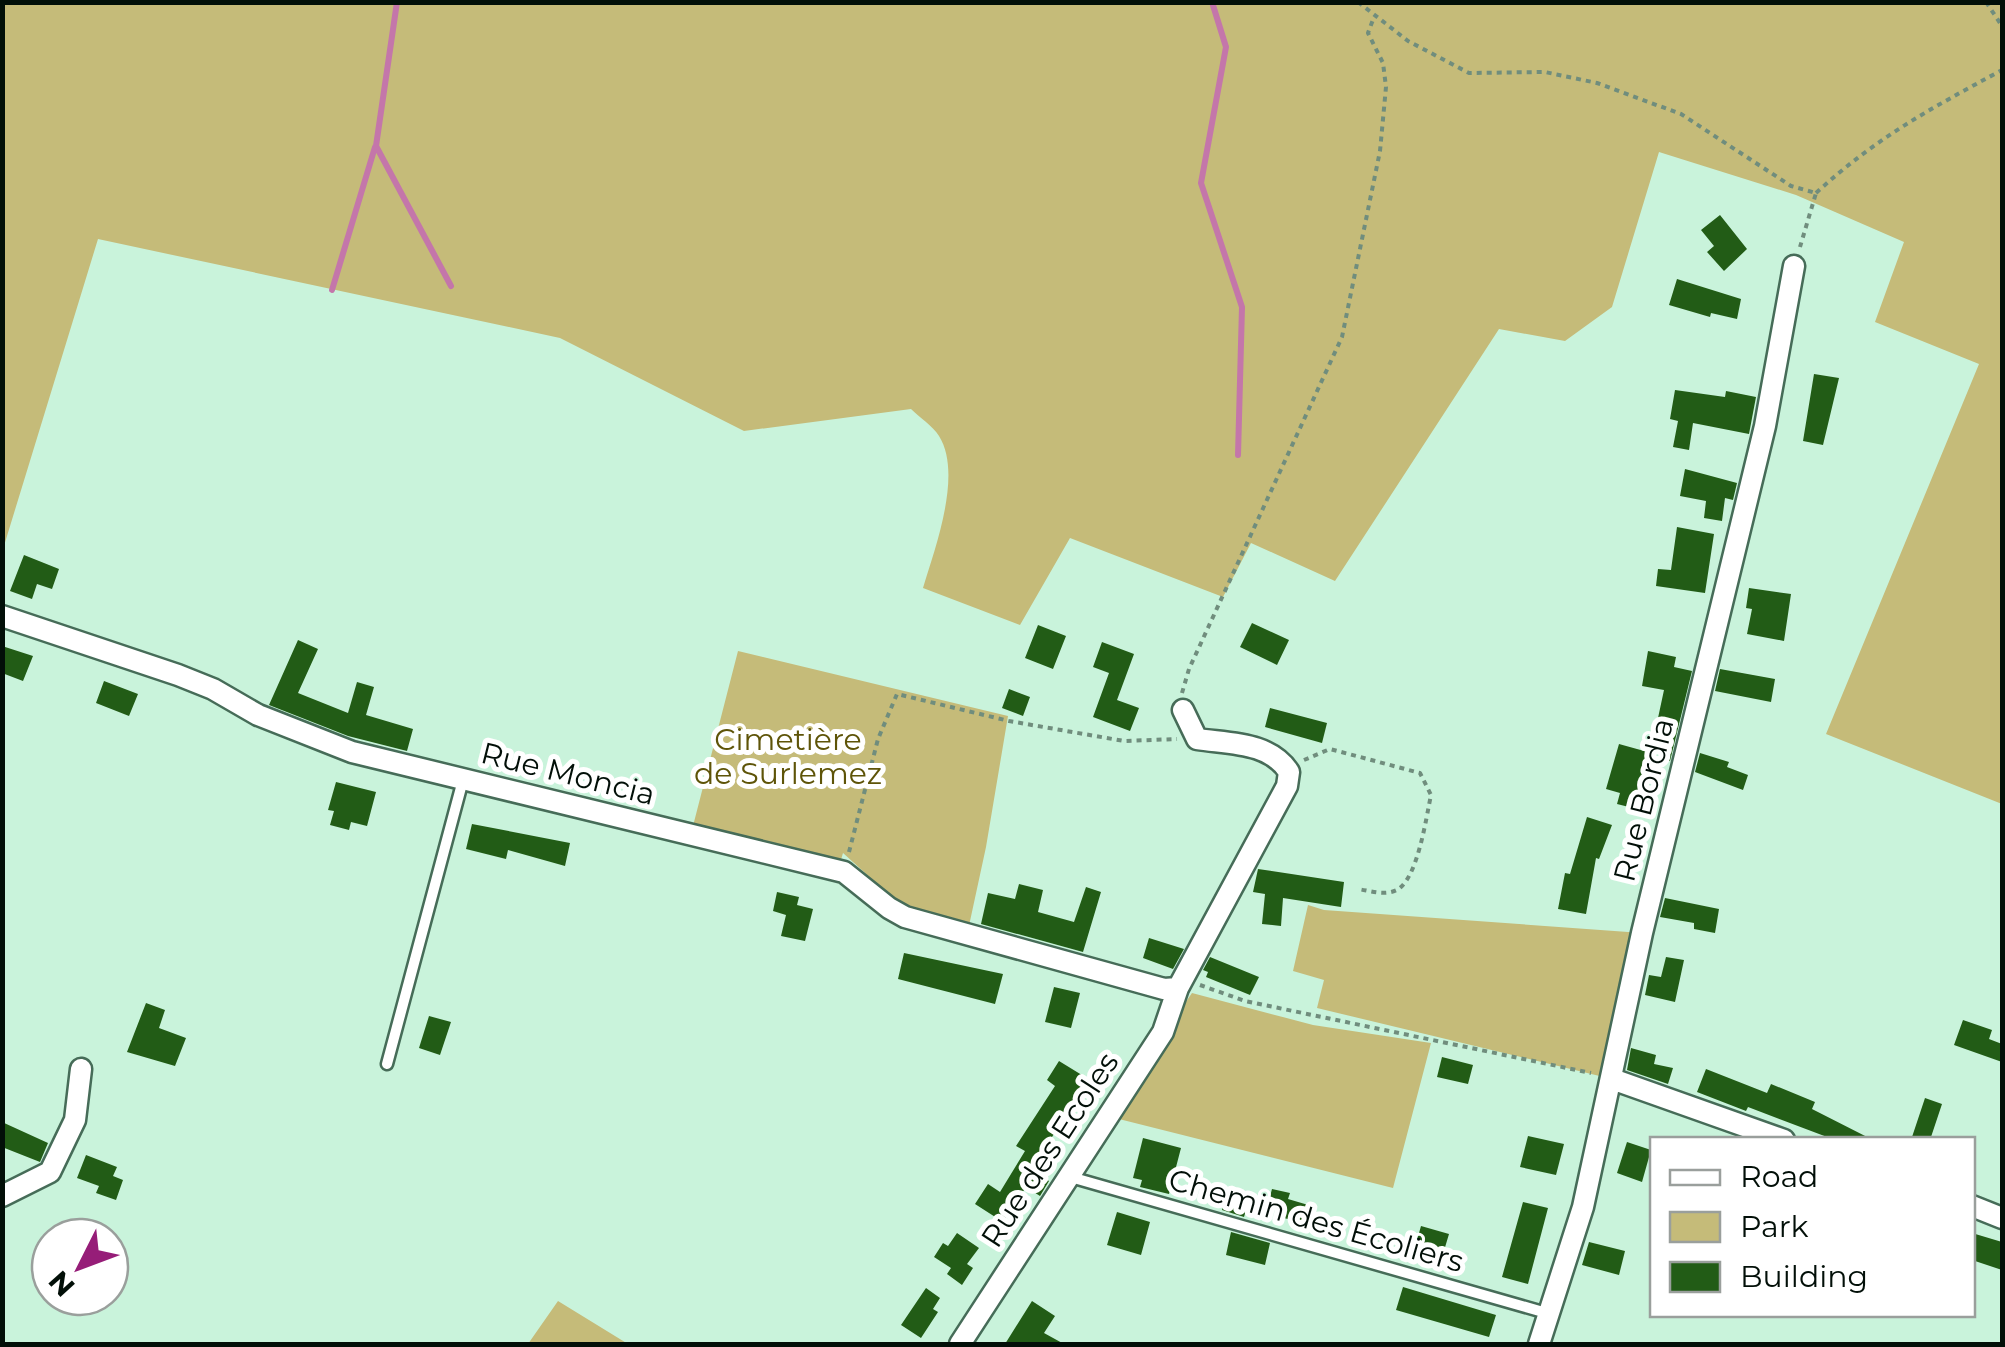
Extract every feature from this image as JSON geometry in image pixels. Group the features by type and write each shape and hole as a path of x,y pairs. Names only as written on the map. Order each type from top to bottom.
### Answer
{"street":[{"name":"Rue Bordia","path":"1539,1344 1583,1207 1642,933 1756,462 1794,266"},
{"name":"Rue Moncia","path":"2,616 178,674 258,715 352,752 844,872 888,908 930,926 1164,990 1179,986"},
{"path":"1179,986 1287,786 1289,772 1269,751 1197,739 1183,710"},
{"name":"Rue des Ecoles","path":"960,1344 1163,1032 1179,986"},
{"path":"2,1196 50,1172 74,1120 82,1069"},
{"path":"1612,1079 1776,1137"},
{"path":"1975,1207 2002,1218"}],"lane":[{"path":"387,1064 463,779"},
{"name":"Chemin des Écoliers","path":"1068,1176 1551,1314"}],"path":[{"path":"1358,2 1408,41 1469,73 1546,72 1652,103 1705,128 1791,186 1816,193"},
{"path":"1986,2 2002,26"},
{"path":"1183,710 1181,696 1189,668 1342,337 1380,151 1386,86 1384,63 1368,33 1374,16"},
{"path":"1794,266 1816,193 1855,157 1901,124 2002,70"},
{"path":"844,872 878,739 896,694 1009,721 1124,741 1197,739"},
{"path":"1286,768 1330,749 1420,773 1432,795 1413,870 1400,888 1384,894 1358,888"},
{"path":"1179,986 1200,985 1245,1001 1612,1079"}],"green space":[{"path":"2,3 2002,3 2002,804 1826,734 1979,364 1875,322 1904,242 1796,195 1659,152 1612,307 1565,341 1499,329 1335,581 1251,543 1223,597 1070,538 1020,625 923,588 940,532 948,470 939,436 911,409 744,431 560,338 98,239 3,549"},
{"name":"Cimetière de Surlemez","path":"738,651 1008,716 967,935 895,900 843,853 840,863 693,826"},
{"path":"1308,905 1324,910 1642,933 1612,1079 1317,1008 1324,980 1293,971"},
{"path":"1192,993 1313,1025 1431,1043 1393,1188 1107,1116"},
{"path":"558,1301 628,1344 528,1344"}],"building":[{"path":"1720,215 1747,249 1724,271 1707,252 1714,246 1701,230"},
{"path":"1677,279 1741,299 1737,319 1711,313 1710,317 1669,305"},
{"path":"1814,374 1839,378 1823,445 1803,441"},
{"path":"1675,390 1725,397 1726,391 1756,397 1749,434 1693,423 1689,450 1673,447 1678,421 1670,419"},
{"path":"1685,469 1737,483 1733,500 1725,498 1722,521 1704,518 1706,501 1680,496"},
{"path":"1677,527 1714,534 1705,593 1656,586 1658,569 1671,570"},
{"path":"24,555 59,569 52,589 37,584 32,599 10,591"},
{"path":"1749,588 1791,594 1784,641 1747,634 1752,609 1746,608"},
{"path":"1252,623 1289,640 1277,665 1240,647"},
{"path":"1038,625 1066,636 1053,669 1025,658"},
{"path":"298,640 318,649 298,693 348,713 357,682 374,687 366,715 413,729 407,751 348,736 269,705"},
{"path":"1102,642 1134,654 1117,700 1139,708 1130,731 1093,717 1109,673 1093,667"},
{"path":"2,646 33,656 23,681 2,673"},
{"path":"1648,651 1676,657 1674,667 1692,671 1670,761 1659,759 1667,720 1658,718 1664,690 1642,686"},
{"path":"1720,669 1775,679 1771,702 1715,691"},
{"path":"104,681 138,694 129,716 96,703"},
{"path":"1009,689 1030,697 1023,716 1002,708"},
{"path":"1270,708 1327,723 1322,743 1265,727"},
{"path":"1619,744 1655,754 1641,810 1617,804 1620,793 1606,789"},
{"path":"1700,753 1729,762 1727,767 1748,775 1743,790 1695,772"},
{"path":"336,782 376,792 367,826 351,822 349,830 330,825 334,811 328,810"},
{"path":"1587,817 1612,825 1599,859 1596,858 1586,914 1558,909 1565,873 1570,874"},
{"path":"472,824 570,843 565,866 508,850 506,859 466,849"},
{"path":"1258,869 1344,882 1341,907 1283,898 1281,926 1262,924 1265,894 1253,892"},
{"path":"1019,884 1043,890 1038,912 1074,922 1086,887 1101,892 1083,952 981,924 988,893 1015,899"},
{"path":"777,892 799,897 797,905 813,909 805,941 781,936 786,915 773,911"},
{"path":"1665,898 1719,909 1715,933 1694,929 1694,923 1660,917"},
{"path":"1149,938 1184,949 1173,969 1143,958"},
{"path":"904,953 1003,974 995,1004 898,979"},
{"path":"1210,957 1259,977 1250,995 1206,977 1208,972 1203,970"},
{"path":"1666,957 1684,960 1675,1002 1645,995 1649,975 1661,977"},
{"path":"1054,987 1080,993 1071,1028 1045,1022"},
{"path":"146,1003 165,1010 159,1028 186,1038 175,1066 127,1052"},
{"path":"429,1016 451,1022 440,1055 419,1048"},
{"path":"1963,1020 1992,1030 1989,1039 2002,1044 2002,1062 1954,1045"},
{"path":"1631,1048 1656,1055 1654,1064 1673,1068 1668,1084 1627,1070"},
{"path":"1442,1057 1473,1065 1468,1084 1437,1077"},
{"path":"1059,1061 1090,1080 1030,1170 1049,1181 1040,1196 1026,1187 1003,1222 975,1204 988,1184 1000,1192 1025,1151 1016,1146 1055,1086 1047,1080"},
{"path":"1706,1069 1767,1093 1771,1084 1815,1102 1812,1109 1867,1137 1827,1137 1697,1092"},
{"path":"1925,1098 1942,1104 1931,1137 1912,1137"},
{"path":"2,1122 48,1143 40,1162 2,1147"},
{"path":"1528,1136 1564,1144 1556,1175 1520,1167"},
{"path":"1143,1138 1181,1148 1169,1194 1140,1187 1142,1180 1133,1178"},
{"path":"1627,1142 1650,1150 1642,1182 1617,1173"},
{"path":"86,1155 117,1167 113,1176 123,1180 116,1200 96,1193 99,1186 77,1178"},
{"path":"1228,1189 1250,1196 1244,1217 1222,1210"},
{"path":"1272,1189 1290,1193 1288,1199 1315,1207 1310,1225 1284,1218 1285,1213 1267,1208"},
{"path":"1523,1202 1548,1208 1528,1284 1502,1277"},
{"path":"1117,1212 1150,1222 1141,1255 1107,1245"},
{"path":"1421,1226 1449,1234 1443,1254 1415,1247"},
{"path":"1231,1232 1270,1243 1265,1265 1226,1255"},
{"path":"957,1233 979,1248 967,1264 973,1268 962,1285 947,1274 951,1268 934,1257 943,1243 948,1246"},
{"path":"1975,1234 2002,1242 2002,1270 1975,1261"},
{"path":"1589,1242 1625,1251 1619,1275 1582,1265"},
{"path":"1403,1287 1496,1315 1489,1337 1396,1310"},
{"path":"926,1288 940,1298 933,1309 938,1312 921,1338 901,1325"},
{"path":"1032,1301 1055,1316 1044,1333 1064,1344 1005,1344"}],"waterway":[{"path":"397,2 376,146 451,286"},
{"path":"1212,2 1226,47 1201,183 1242,307 1238,455"},
{"path":"332,290 375,147"}]}
